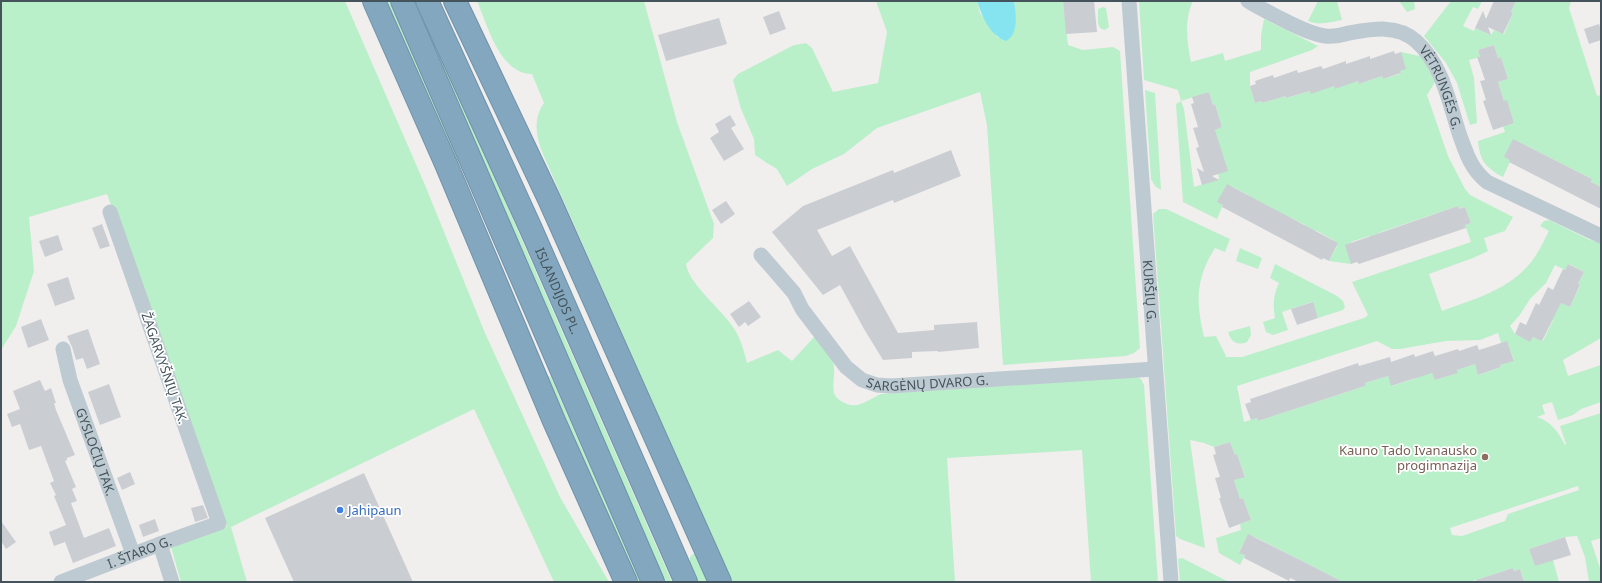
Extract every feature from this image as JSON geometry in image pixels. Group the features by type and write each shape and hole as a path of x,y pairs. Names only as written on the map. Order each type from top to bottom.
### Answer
{"highway":[{"path":"358,1 443,192 500,328 554,421"},
{"path":"374,1 446,164 554,421 626,582"},
{"path":"402,1 653,582"},
{"name":"ISLANDIJOS PL.","path":"427,1 530,229 686,582"},
{"path":"454,1 530,229"},
{"path":"454,1 549,199 720,582"},
{"path":"469,1 528,136 549,199"},
{"path":"485,129 549,199"},
{"path":"446,164 587,432"}],"street":[{"name":"KURŠIŲ G.","path":"1129,1 1154,369 1171,582"},
{"name":"VĖTRUNGĖS G.","path":"1248,1 1308,30 1325,36 1339,35 1374,28 1384,28 1405,34 1415,40 1431,57 1440,76 1467,155 1478,175 1487,182 1601,236"},
{"name":"ŽAGARVYŠNIŲ TAK.","path":"110,212 219,524"},
{"name":"SARGĖNŲ DVARO G.","path":"761,255 794,293 802,309 846,367 862,380 876,385 891,386 1154,369"},
{"name":"GYSLOČIŲ TAK.","path":"63,349 70,380 133,554"},
{"name":"I. ŠTARO G.","path":"61,582 160,544 219,524"},
{"path":"160,544 172,582"}],"green space":[{"path":"1,1 345,1 425,185 485,333 560,497 609,582 554,582 474,409 231,527 247,582 181,582 171,547 227,526 107,194 29,217 34,271 16,326 1,350"},
{"path":"383,1 389,1 458,158 457,162"},
{"path":"410,1 417,1 672,582 665,582"},
{"path":"477,1 644,1 677,122 714,224 713,238 686,264 688,272 700,289 730,322 741,342 747,363 778,350 792,361 815,336 832,359 835,395 841,401 850,405 859,405 881,394 1137,377 1141,379 1144,385 1158,582 1091,582 1082,450 947,458 955,582 732,582 542,152 538,140 537,121 538,115 544,103 532,74 521,72 511,66 503,57 496,46"},
{"path":"876,1 977,1 980,13 998,38 1014,30 1014,1 1063,1 1068,45 1083,50 1113,47 1120,51 1140,348 1134,353 1126,356 1003,365 987,125 980,92 877,128 844,154 812,169 787,186 777,169 755,155 754,139 741,109 733,80 738,74 794,45 806,43 812,48 833,92 878,83 887,32"},
{"path":"1139,1 1193,1 1187,23 1188,47 1191,62 1223,53 1225,61 1261,50 1261,35 1264,19 1318,46 1312,50 1250,72 1250,86 1255,103 1261,101 1262,103 1286,96 1287,98 1334,86 1335,88 1358,81 1359,84 1382,76 1383,79 1400,74 1401,52 1420,56 1426,63 1435,82 1427,95 1448,156 1465,189 1470,195 1513,217 1505,231 1484,238 1488,251 1429,274 1442,311 1492,292 1515,278 1534,258 1549,231 1540,226 1544,221 1549,220 1590,240 1601,243 1601,338 1563,360 1568,376 1601,365 1601,402 1581,409 1573,415 1558,420 1552,402 1542,405 1545,414 1537,417 1554,428 1560,435 1565,445 1566,444 1560,426 1601,413 1601,538 1591,541 1601,571 1601,582 1589,582 1585,557 1577,536 1565,537 1529,549 1535,565 1553,560 1559,582 1524,582 1520,569 1514,571 1513,568 1470,582 1343,582 1255,537 1253,540 1247,537 1239,552 1245,555 1240,565 1219,553 1216,538 1241,530 1240,524 1251,520 1243,498 1240,499 1234,480 1245,476 1237,454 1235,455 1230,442 1214,447 1190,440 1205,548 1180,539 1176,536 1153,214 1159,209 1166,209 1230,239 1225,252 1215,248 1204,270 1199,291 1201,324 1204,337 1216,336 1226,357 1242,357 1364,318 1368,315 1352,282 1471,242 1465,225 1471,223 1465,207 1459,209 1458,206 1381,232 1370,239 1369,236 1351,242 1351,264 1329,261 1337,246 1332,243 1333,240 1317,231 1304,228 1305,225 1289,217 1287,219 1274,209 1249,198 1250,196 1233,187 1226,186 1218,202 1223,205 1217,219 1183,202 1176,104 1181,101 1178,90 1144,80","holes":["1209,92 1213,105 1215,104 1222,127 1212,131 1219,179 1194,187 1184,109 1181,101","1569,264 1584,272 1578,284 1580,286 1570,307 1559,302 1551,319 1553,320 1543,341 1533,337 1530,341 1515,334 1510,326 1519,316 1530,299 1546,283 1555,265 1565,270","1498,333 1502,346 1508,344 1514,360 1500,365 1501,367 1479,375 1475,364 1457,370 1457,373 1435,380 1431,370 1414,379 1392,386 1388,376 1365,383 1365,386 1258,421 1257,418 1244,422 1237,386 1377,341 1392,349 1400,349 1446,341 1480,340","1578,486 1579,490 1508,514 1505,521 1462,536 1452,535 1450,528"]},
{"path":"1318,1 1337,1 1342,20 1329,23 1316,23 1308,21"},
{"path":"1399,1 1414,1 1415,9 1407,12"},
{"path":"1451,1 1482,1 1478,9 1473,7 1463,26 1474,31 1475,28 1491,35 1494,30 1504,34 1513,13 1511,12 1516,1 1571,1 1569,8 1597,96 1601,95 1601,187 1591,182 1592,179 1519,142 1503,177 1484,163 1480,154 1478,141 1505,132 1503,126 1514,123 1507,101 1504,101 1498,82 1508,79 1501,57 1498,58 1494,45 1478,50 1480,57 1469,60 1474,78 1477,123 1470,125 1457,83 1446,63 1424,36"},
{"path":"1103,7 1106,8 1109,27 1105,30 1100,28 1098,20 1098,9"},
{"path":"1145,90 1155,93 1161,190 1155,186 1151,179"},
{"path":"1240,248 1262,258 1258,269 1236,261"},
{"path":"1275,264 1337,296 1343,301 1345,307 1343,310 1318,318 1312,302 1282,312 1288,330 1273,335 1266,332 1263,322 1275,318 1274,300 1279,283 1270,278"},
{"path":"1250,326 1251,335 1247,342 1240,344 1233,341 1228,332"},
{"path":"546,375 551,377 640,582 634,582"},
{"path":"693,554 698,554 711,582 698,582 690,563 690,557"},
{"path":"1182,558 1229,582 1180,582 1178,559"}],"water":[{"path":"977,1 1014,1 1016,23 1013,34 1010,38 1006,41 991,30 981,13"}],"building":[{"path":"1063,1 1094,1 1097,32 1066,34"},
{"path":"1494,1 1516,1 1511,12 1513,13 1503,34 1488,27 1491,35 1475,28 1483,11 1486,19"},
{"path":"779,11 786,29 770,35 763,17"},
{"path":"719,18 727,44 666,61 658,35"},
{"path":"1599,24 1601,30 1601,40 1589,44 1584,29"},
{"path":"1494,45 1498,58 1501,57 1508,79 1498,82 1504,101 1507,100 1514,123 1493,130 1483,101 1486,100 1480,81 1485,80 1477,57 1480,57 1478,50"},
{"path":"1394,51 1395,54 1401,52 1406,69 1400,71 1401,73 1383,79 1382,76 1359,84 1358,81 1335,89 1334,86 1311,94 1310,91 1286,98 1286,96 1262,103 1261,101 1255,103 1250,86 1256,84 1255,81 1273,75 1274,78 1297,70 1298,73 1321,66 1323,69 1346,61 1346,64 1370,56 1370,59"},
{"path":"1209,92 1213,105 1215,104 1222,127 1215,130 1228,171 1212,176 1219,180 1202,185 1197,168 1204,172 1196,148 1199,147 1193,128 1198,127 1191,104 1194,103 1192,97"},
{"path":"730,115 736,125 731,128 744,149 724,161 710,138 719,132 715,124"},
{"path":"1513,139 1592,179 1591,182 1601,187 1601,209 1509,162 1510,160 1504,157"},
{"path":"951,150 961,176 894,203 893,200 817,230 832,256 850,246 898,333 934,330 934,325 977,322 979,348 938,352 912,352 912,358 883,360 840,285 823,295 772,232 803,206 893,170 894,173"},
{"path":"1227,184 1338,243 1329,261 1323,258 1322,260 1222,207 1223,205 1217,202"},
{"path":"726,201 735,214 721,224 712,210"},
{"path":"1458,206 1459,209 1465,207 1471,223 1465,225 1466,228 1359,264 1357,262 1351,264 1345,245"},
{"path":"102,224 110,246 100,249 92,228"},
{"path":"58,235 63,250 45,257 39,241"},
{"path":"1568,264 1584,272 1570,307 1561,303 1542,341 1533,337 1530,342 1515,334 1520,322 1526,325 1536,303 1539,305 1548,287 1553,290 1563,269 1565,270"},
{"path":"68,277 75,299 55,306 47,284"},
{"path":"749,301 761,317 748,326 745,322 739,327 730,314"},
{"path":"1313,302 1318,318 1297,325 1291,309"},
{"path":"41,319 49,340 28,348 21,327"},
{"path":"88,329 100,364 87,369 83,358 76,360 67,336"},
{"path":"1507,341 1514,361 1500,365 1501,367 1478,375 1475,364 1457,370 1458,373 1435,380 1432,373 1391,386 1388,376 1365,383 1365,386 1258,421 1257,418 1251,420 1245,404 1251,402 1250,399 1358,363 1359,366 1390,357 1391,362 1414,354 1415,357 1433,351 1435,356 1458,349 1459,351 1477,345 1479,350"},
{"path":"40,380 45,391 51,388 56,403 54,403 56,410 75,455 67,458 65,461 76,487 72,489 77,501 71,503 84,538 109,528 116,546 73,563 65,542 54,546 49,532 66,525 54,496 56,495 50,483 54,481 41,446 29,450 20,424 12,427 7,414 20,409 13,391"},
{"path":"109,384 121,417 100,425 88,392"},
{"path":"1230,442 1235,455 1237,454 1245,477 1234,480 1240,499 1243,498 1251,520 1229,528 1219,498 1221,498 1215,478 1220,477 1213,455 1216,454 1214,447"},
{"path":"130,472 135,484 122,490 117,478"},
{"path":"364,473 413,582 294,582 265,518"},
{"path":"203,505 208,518 195,522 191,508"},
{"path":"155,519 159,531 143,537 139,525"},
{"path":"1,521 16,542 6,549 1,541"},
{"path":"1248,534 1343,582 1299,582 1290,578 1289,581 1244,558 1245,555 1239,553"},
{"path":"1565,537 1571,555 1535,566 1529,549"},
{"path":"1513,568 1514,571 1520,569 1524,582 1477,582 1476,580"}],"place":[{"name":"Kauno Tado Ivanausko progimnazija","path":"1485,457"},
{"name":"Jahipaun","path":"340,510"}]}
